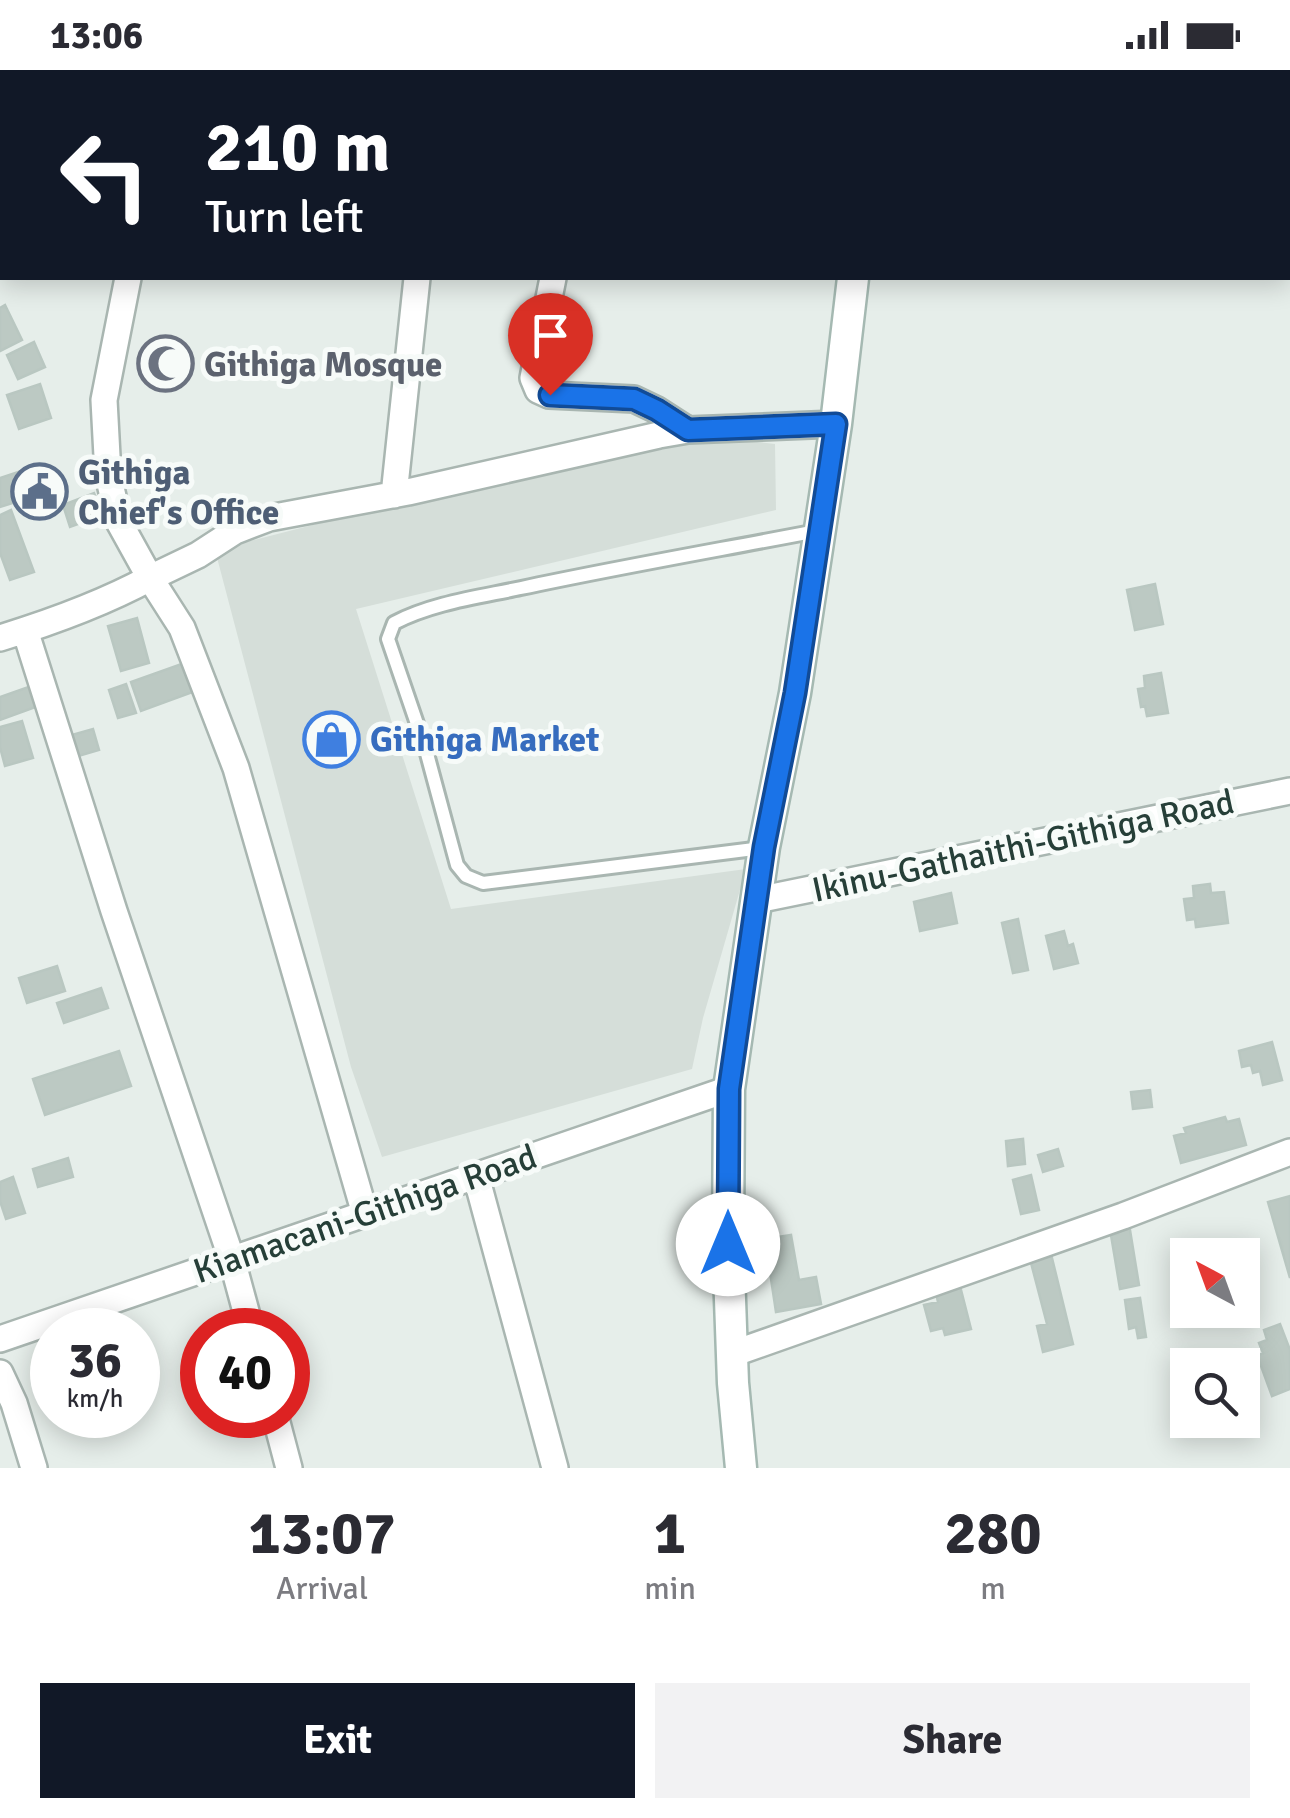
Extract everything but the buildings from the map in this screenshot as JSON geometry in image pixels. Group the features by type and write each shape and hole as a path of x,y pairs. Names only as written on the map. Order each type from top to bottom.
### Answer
{"street":[{"path":"128,280 104,400 108,475 119,522 182,628 236,768 365,1214"},
{"path":"394,494 417,280"},
{"path":"554,280 533,378 538,390 550,395 634,399 688,430"},
{"path":"741,1468 728,1244 729,1089 764,847 795,693 836,424 853,280"},
{"path":"0,638 120,594 198,555 235,531 269,518 688,430 836,424"},
{"path":"26,630 246,1308"},
{"name":"Ikinu-Gathaithi-Githiga Road","path":"757,900 1290,791"},
{"name":"Kiamacani-Githiga Road","path":"0,1339 729,1089"},
{"path":"732,1354 1124,1216 1290,1152"},
{"path":"476,1176 555,1468"},
{"path":"0,1374 34,1468"},
{"path":"281,1438 289,1468"}],"lane":[{"path":"764,847 483,883 466,876 457,865 426,750 388,639 394,623 409,615 467,600 818,531"}],"shaded area":[{"name":"Githiga Market","path":"710,437 775,444 776,510 356,609 451,909 746,869 692,1069 382,1157 351,1067 215,550 500,477"}],"place":[{"name":"Githiga Mosque","path":"165,364"},
{"name":"Githiga Chief's Office","path":"39,492"},
{"name":"Githiga Market","path":"331,739"}],"route":[{"path":"550,395 634,399 688,430 836,424 795,693 764,847 729,1089 728,1244"}]}
